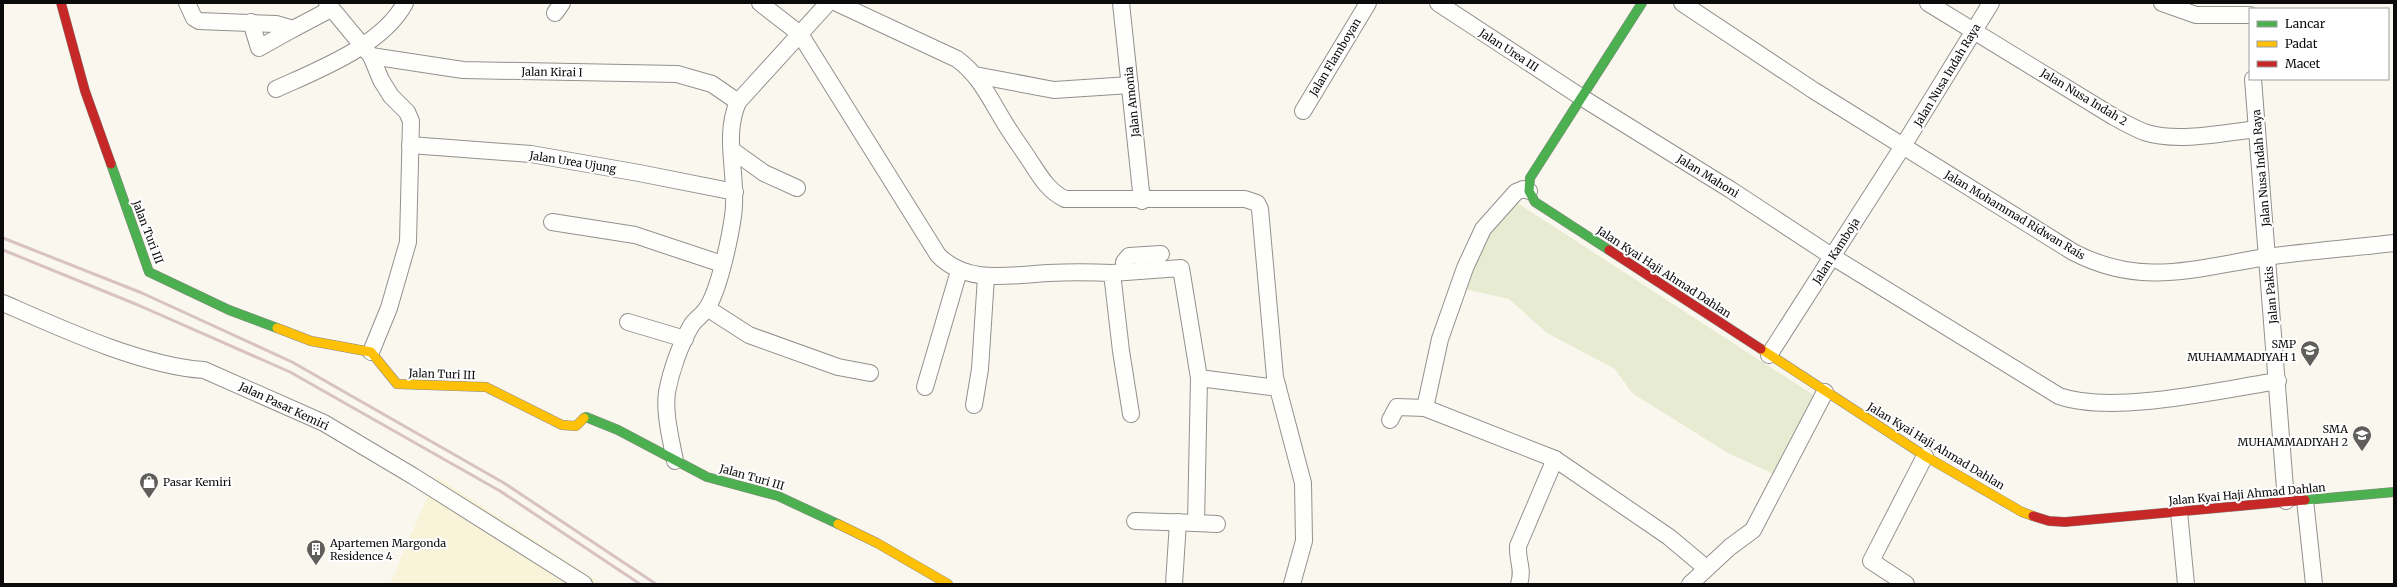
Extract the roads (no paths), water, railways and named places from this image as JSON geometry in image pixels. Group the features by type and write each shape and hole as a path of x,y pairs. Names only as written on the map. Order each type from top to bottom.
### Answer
{"street":[{"name":"Jalan Turi III","path":"61,3 85,91 149,272 229,310 312,341 371,352 397,384 437,387 486,387 562,425 576,426 586,417 618,430 707,477 778,496 877,543 948,584"},
{"path":"187,3 194,18 199,21 276,24 293,29"},
{"path":"276,89 367,51 405,3"},
{"path":"760,3 800,34 938,255 947,265 958,271 986,276 1119,272 1181,268 1199,378 1200,422 1196,523"},
{"path":"675,460 667,411 667,392 673,371 691,326 707,308 715,291 731,229 735,192 732,150 734,99 800,34 828,3"},
{"path":"837,3 957,59 975,75 1040,177 1058,196 1074,201 1245,199 1257,203 1260,209 1274,369 1303,483 1304,542 1292,584"},
{"name":"Jalan Amonia","path":"1121,3 1142,200"},
{"name":"Jalan Flamboyan","path":"1303,111 1368,3"},
{"name":"Jalan Urea III","path":"1438,3 1581,97"},
{"path":"1424,408 1440,339 1465,268 1484,229 1516,192 1523,189 1529,191 1530,178 1642,3"},
{"name":"Jalan Mohammad Ridwan Rais","path":"1682,3 1903,146 2072,252 2114,269 2131,272 2173,272 2268,257 2394,243"},
{"name":"Jalan Nusa Indah 2","path":"1928,3 2114,117 2144,132 2168,135 2200,135 2257,129"},
{"name":"Jalan Nusa Indah Raya","path":"1903,146 1991,3"},
{"path":"2162,3 2196,15 2249,15"},
{"path":"251,22 259,48 293,29 329,6 367,51 381,80 391,96 407,112 411,121 408,242 389,308 371,352"},
{"name":"Jalan Kirai I","path":"367,51 463,70 677,74 712,84 734,99"},
{"path":"975,75 1054,90 1130,85"},
{"name":"Jalan Nusa Indah Raya","path":"2253,80 2268,257"},
{"name":"Jalan Mahoni","path":"1581,97 1730,190 1833,257 2033,381 2072,400 2097,404 2170,397 2278,381"},
{"name":"Jalan Urea Ujung","path":"410,145 531,154 639,172 735,192"},
{"name":"Jalan Kamboja","path":"1769,355 1903,146"},
{"path":"732,150 764,173 797,188"},
{"name":"Jalan Kyai Haji Ahmad Dahlan","path":"1529,191 1535,202 1824,392 1925,456 2022,512 2049,521 2065,522 2394,492"},
{"path":"552,222 635,235 722,264"},
{"path":"1131,414 1121,351 1119,272 1129,256 1161,254"},
{"name":"Jalan Pakis","path":"2268,257 2286,501"},
{"path":"926,387 958,271"},
{"path":"974,405 981,356 986,276"},
{"name":"Jalan Pasar Kemiri","path":"3,303 122,351 183,368 204,370 324,423 413,476 584,584"},
{"path":"707,308 749,335 833,366 870,373"},
{"path":"628,322 685,339"},
{"path":"1199,378 1278,388"},
{"path":"1690,584 1706,568 1753,530 1824,392"},
{"path":"1390,420 1397,406 1424,408 1555,459 1669,537 1706,568"},
{"path":"1906,584 1871,561 1925,456"},
{"path":"1519,584 1522,571 1518,558 1518,546 1555,459"},
{"path":"2305,500 2314,584"},
{"path":"2179,512 2186,584"},
{"path":"1135,521 1216,524"},
{"path":"1174,584 1178,522"}],"railway":[{"path":"3,238 142,293 292,362 504,483 656,584"},
{"path":"3,250 138,305 290,372 500,491 640,584"}],"place":[{"name":"SMP MUHAMMADIYAH 1","path":"2310,367"},
{"name":"SMA MUHAMMADIYAH 2","path":"2362,452"},
{"name":"Pasar Kemiri","path":"149,499"},
{"name":"Apartemen Margonda Residence 4","path":"316,566"}]}
